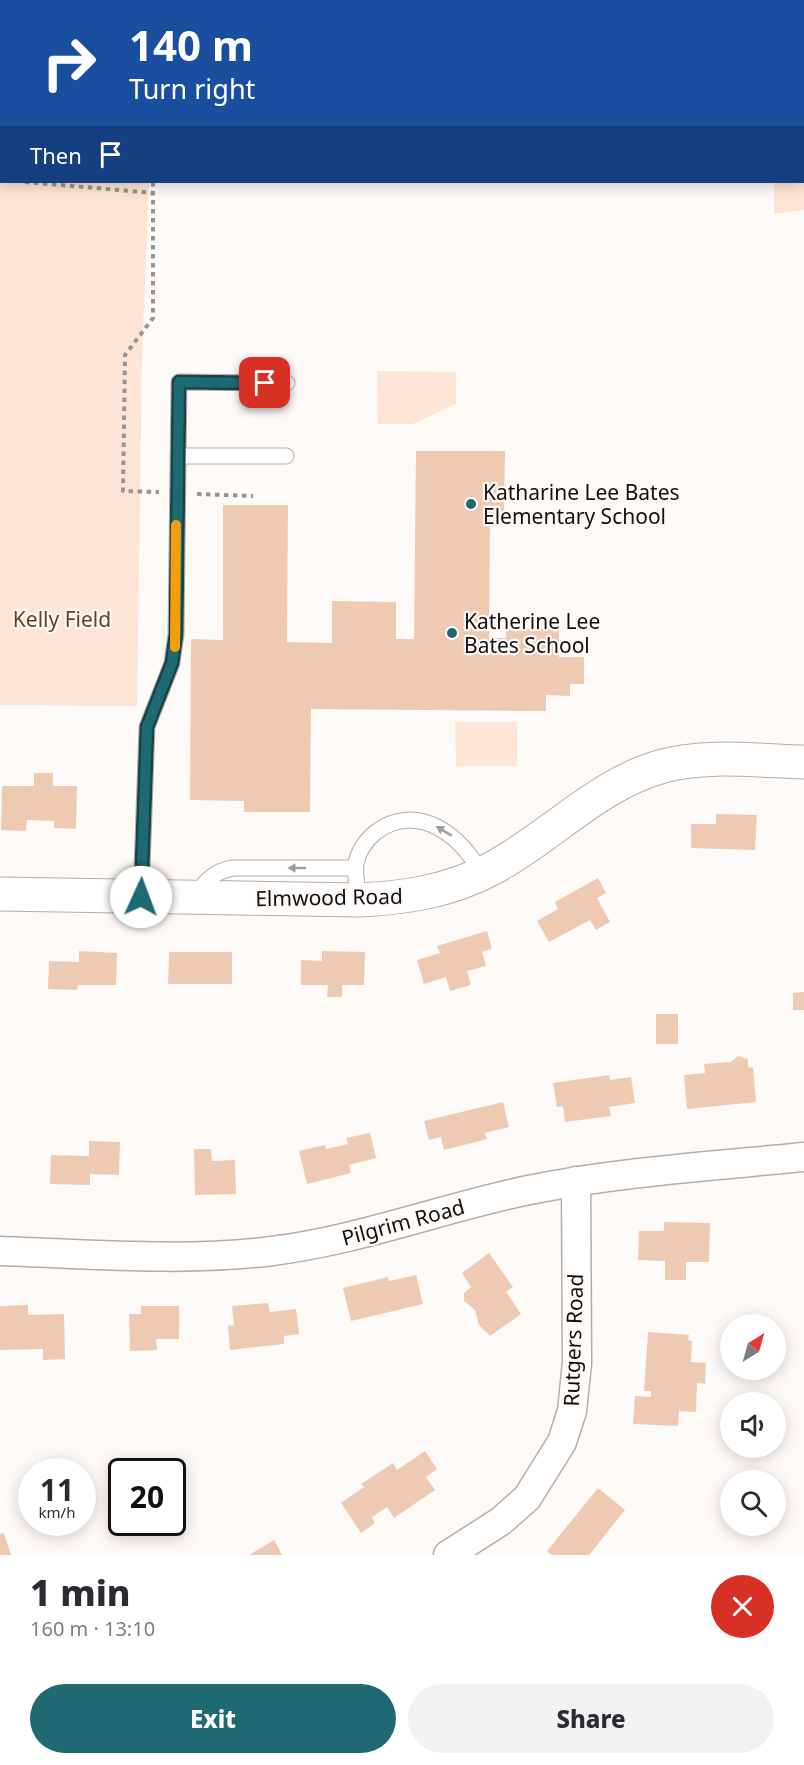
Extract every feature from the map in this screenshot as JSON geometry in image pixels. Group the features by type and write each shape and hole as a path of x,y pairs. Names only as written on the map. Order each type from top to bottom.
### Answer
{"street":[{"name":"Elmwood Road","path":"0,894 359,900 431,892 481,874 506,860 598,796 651,770 677,763 708,761 804,762"},
{"name":"Pilgrim Road","path":"0,1251 187,1256 273,1251 354,1236 484,1200 576,1181 804,1156"},
{"name":"Rutgers Road","path":"448,1555 501,1521 527,1498 545,1472 572,1411 577,1363 576,1181"}],"lane":[{"path":"141,897 147,727 165,683 175,648 179,382 286,383"},
{"path":"178,456 285,456"},
{"path":"359,900 356,868 362,848 373,835 388,824 411,820 437,826 456,838 470,853 481,874"},
{"path":"194,897 201,886 216,873 233,868 356,868"}],"path":[{"path":"37,183 154,193"},
{"path":"153,183 153,318 125,355 123,491 253,496"}],"green space":[{"name":"Kelly Field","path":"0,183 149,183 142,359 137,706 0,705"},
{"name":"Kelly Field","path":"774,183 804,183 804,210 774,214"},
{"path":"377,371 456,372 456,404 413,424 378,424"},
{"path":"455,722 517,722 517,766 456,766"}],"building":[{"name":"Katherine Lee Bates School","path":"416,451 505,451 504,520 490,519 489,638 506,638 506,629 559,629 559,657 584,657 584,684 570,684 570,696 546,695 546,711 311,709 310,812 244,812 244,801 190,800 191,639 223,640 223,505 288,505 287,642 332,643 332,601 396,602 396,639 414,639"},
{"path":"34,773 53,773 53,786 77,786 76,829 54,828 54,821 27,820 26,831 1,830 2,786 34,786"},
{"path":"716,814 757,815 755,850 691,848 691,824 716,824"},
{"path":"598,878 606,893 597,898 610,922 596,930 590,920 549,942 537,921 558,909 555,902"},
{"path":"487,931 492,949 482,952 486,966 467,971 471,985 450,991 446,977 424,984 417,960 440,953 437,946"},
{"path":"79,951 117,953 116,985 78,985 77,990 48,989 49,961 79,962"},
{"path":"322,951 365,952 364,985 342,985 342,997 327,997 328,985 301,985 301,960 322,961"},
{"path":"169,952 232,952 232,984 168,984"},
{"path":"804,992 804,1010 793,1010 793,993"},
{"path":"656,1014 678,1014 678,1044 656,1044"},
{"path":"738,1056 748,1059 748,1068 753,1067 756,1102 687,1109 684,1075 705,1073 704,1064 731,1062"},
{"path":"609,1075 610,1080 631,1077 635,1103 609,1107 611,1116 565,1122 563,1106 557,1107 553,1083"},
{"path":"503,1102 509,1127 485,1133 487,1139 444,1150 441,1137 429,1140 424,1121"},
{"path":"370,1133 376,1158 349,1165 351,1173 307,1184 299,1151 325,1145 326,1149 348,1144 346,1138"},
{"path":"89,1141 120,1142 119,1175 90,1174 90,1185 50,1184 51,1155 89,1156"},
{"path":"194,1149 211,1149 212,1161 235,1160 236,1194 195,1195"},
{"path":"664,1222 710,1223 709,1262 686,1262 686,1280 665,1280 665,1261 638,1260 639,1231 664,1231"},
{"path":"489,1253 513,1287 506,1292 521,1314 490,1336 479,1325 475,1310 464,1301 464,1293 471,1287 462,1273"},
{"path":"416,1275 423,1304 351,1321 343,1288 388,1277 389,1281"},
{"path":"268,1303 270,1312 296,1309 299,1334 284,1336 284,1344 230,1350 228,1326 234,1325 232,1306"},
{"path":"28,1305 28,1315 64,1314 65,1359 43,1360 43,1349 0,1350 0,1306"},
{"path":"141,1306 179,1306 179,1339 156,1339 157,1350 130,1351 129,1314 141,1314"},
{"path":"648,1332 689,1335 688,1340 692,1341 691,1362 706,1363 705,1384 697,1383 696,1412 679,1411 678,1426 633,1424 635,1396 651,1397 651,1391 644,1391"},
{"path":"425,1451 437,1469 426,1477 435,1490 394,1518 387,1507 372,1517 375,1523 361,1533 341,1503 364,1487 361,1484 393,1463 397,1470"},
{"path":"598,1488 625,1510 589,1555 552,1555 547,1551"},
{"path":"4,1533 11,1555 0,1555 0,1534"},
{"path":"274,1540 282,1555 249,1555"}],"slow traffic":[{"path":"175,647 176,525"}],"place":[{"name":"Katharine Lee Bates Elementary School","path":"471,504"},
{"name":"Katherine Lee Bates School","path":"452,633"}],"route":[{"path":"141,897 147,727 163,689 175,648 179,382 265,383"}]}
